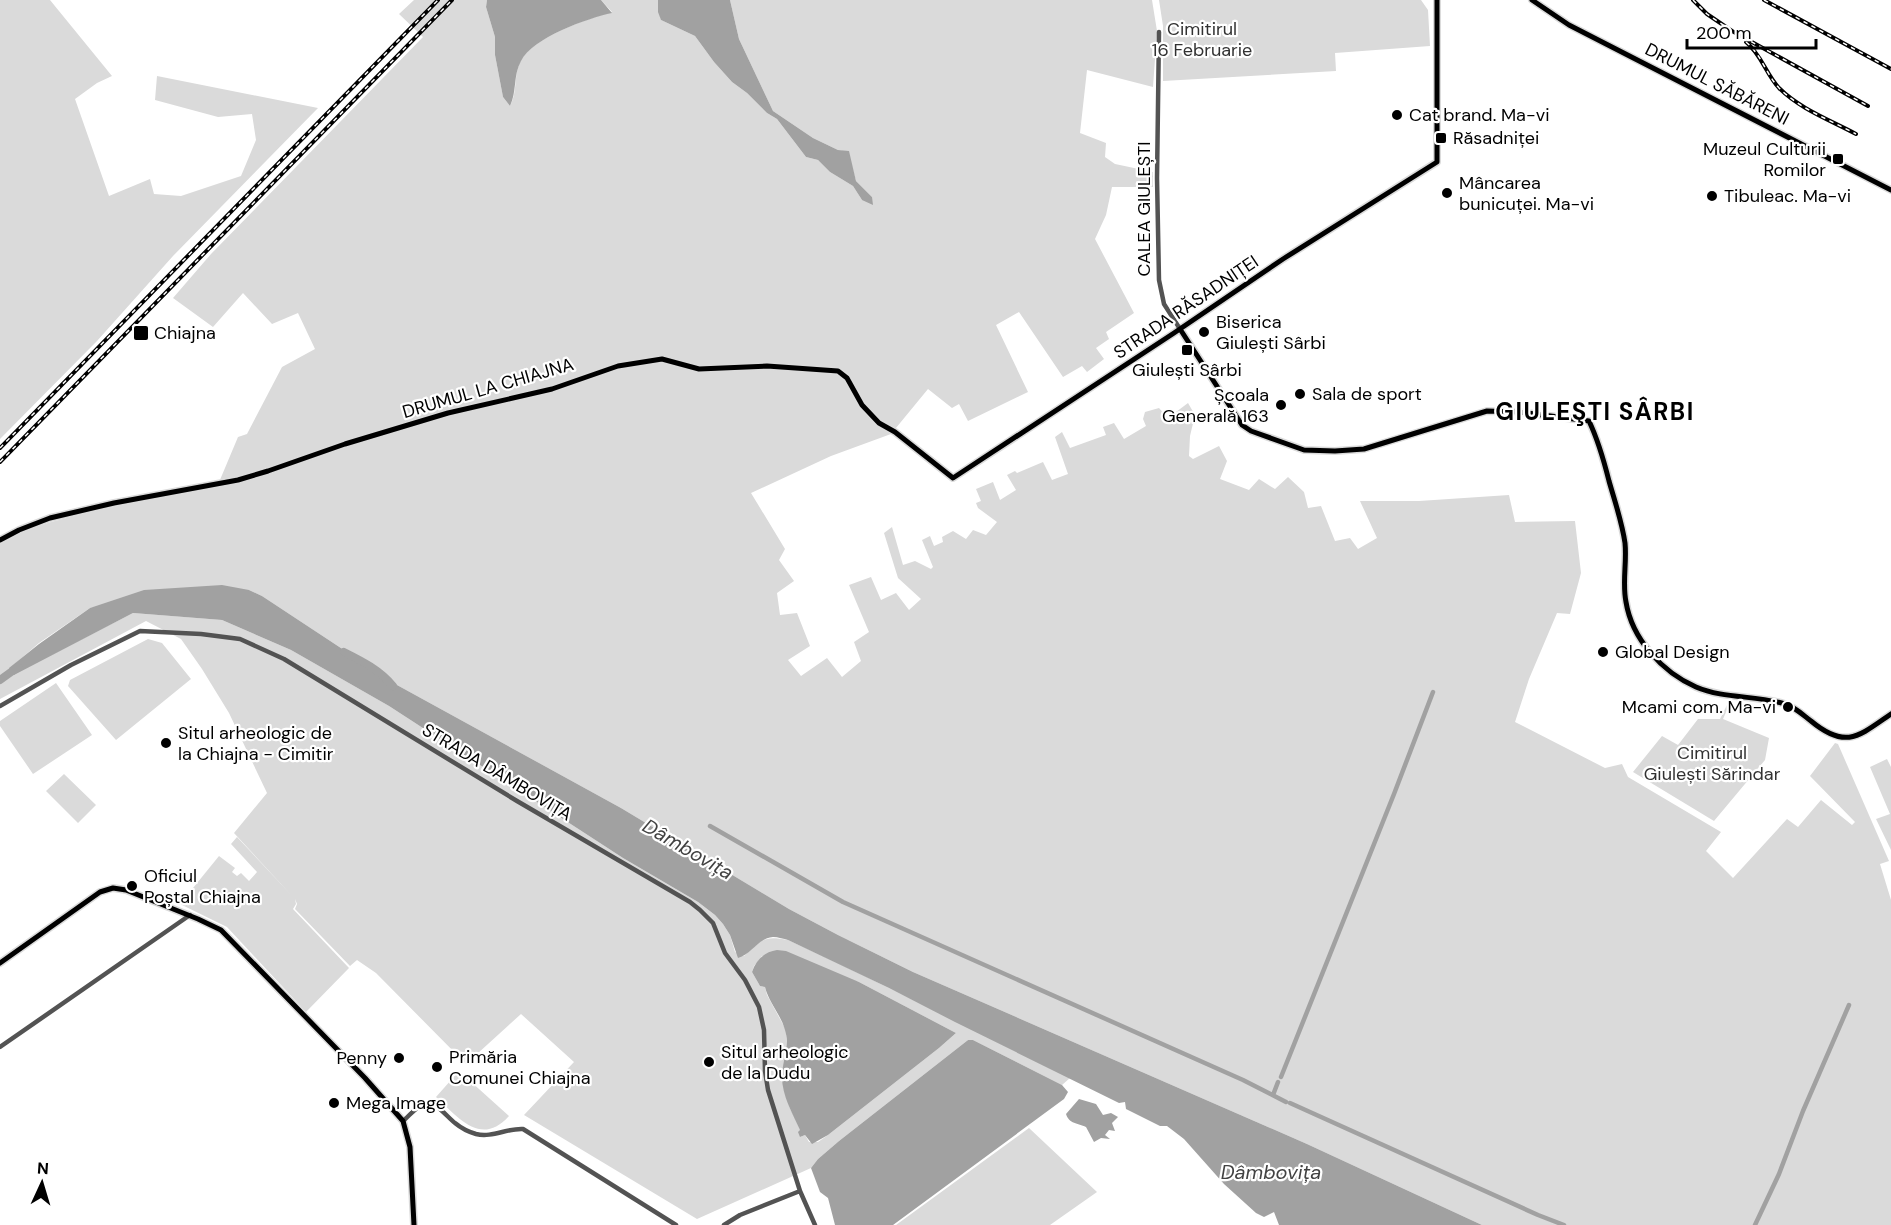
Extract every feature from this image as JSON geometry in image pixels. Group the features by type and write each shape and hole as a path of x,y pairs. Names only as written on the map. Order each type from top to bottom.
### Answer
{"main road":[{"name":"STRADA RĂSADNIȚEI","path":"953,478 1283,259 1437,162 1437,0"},
{"name":"DRUMUL SĂBĂRENI","path":"1532,0 1569,25 1891,190"},
{"name":"CALEA GIULEȘTI","path":"1180,329 1242,425 1251,431 1305,450 1364,449 1487,411 1519,412 1589,421 1599,446 1623,536 1627,607 1637,634 1649,652 1673,674 1693,686 1724,694 1786,704 1798,710 1828,734 1839,738 1858,735 1891,714"},
{"name":"DRUMUL LA CHIAJNA","path":"0,540 19,530 50,519 114,503 238,480 448,413 552,389 618,366 662,359 691,368 775,366 838,371 847,378 862,405 879,423 903,438 953,478"},
{"path":"0,963 105,890 113,888 126,890 190,915 224,932 403,1121 409,1141 414,1225"}],"street":[{"name":"CALEA GIULEȘTI","path":"1160,32 1157,178 1159,280 1164,304 1180,329"},
{"name":"STRADA DÂMBOVIȚA","path":"0,706 64,669 140,631 201,634 240,639 284,659 690,903 712,923 725,953 750,989 759,1007 764,1030 766,1080 800,1191 815,1225"},
{"path":"0,1047 190,915"},
{"path":"403,1121 422,1104 428,1102 460,1126 476,1134 490,1135 523,1129 676,1225"},
{"path":"724,1225 740,1215 800,1191"}],"green space":[{"path":"0,0 50,0 112,76 97,83 75,99 109,196 150,179 154,194 181,196 241,176 256,140 252,114 218,117 155,100 157,76 318,108 173,256 97,341 0,439"},
{"path":"414,0 487,0 486,7 495,37 495,55 503,97 510,106 521,60 537,44 576,24 612,12 601,0 658,0 661,20 695,36 732,82 777,119 806,157 818,160 830,172 853,186 862,200 872,197 856,181 848,152 838,150 813,138 773,111 739,39 730,0 1152,0 1157,31 1153,87 1087,70 1080,133 1106,143 1105,157 1115,164 1153,172 1153,187 1112,187 1106,215 1095,239 1134,313 1106,332 1109,339 1096,348 1104,359 1087,372 1082,366 1063,377 1019,312 996,325 1028,392 968,421 959,404 952,408 928,389 891,434 831,456 751,493 785,549 779,560 794,581 777,593 780,615 797,613 810,646 788,660 801,676 827,658 842,677 861,661 854,642 869,632 849,585 871,577 881,600 896,593 909,610 921,599 898,578 884,533 892,527 903,565 915,561 931,569 933,567 922,540 930,536 934,546 943,542 942,537 953,531 966,539 973,530 986,535 997,522 978,508 976,503 981,501 976,489 993,482 1000,500 1016,490 1007,475 1043,462 1052,480 1068,474 1055,437 1062,432 1070,448 1106,435 1103,427 1114,423 1124,439 1146,426 1143,419 1145,412 1159,408 1168,418 1188,403 1195,415 1190,436 1189,456 1193,459 1219,446 1227,461 1220,479 1249,490 1259,479 1275,489 1288,477 1304,492 1308,508 1321,506 1335,541 1350,538 1358,549 1377,538 1360,501 1419,501 1509,495 1515,522 1575,521 1581,573 1570,614 1557,613 1529,679 1515,722 1605,768 1622,764 1628,777 1721,832 1706,851 1733,878 1787,819 1798,827 1821,800 1852,825 1855,822 1810,776 1835,743 1838,744 1889,861 1880,864 1891,900 1891,1225 1482,1225 1307,1144 913,972 838,935 789,909 621,808 397,685 262,596 249,590 90,608 39,643 10,668 14,674 133,613 222,620 291,650 389,706 623,858 698,902 723,924 730,935 735,952 744,956 763,940 773,938 788,940 1070,1078 1062,1085 973,1040 968,1040 839,1141 811,1168 697,1219 524,1115 574,1062 521,1014 466,1064 376,973 357,960 350,966 295,909 297,904 295,899 296,904 293,909 349,968 306,1012 227,927 180,904 219,856 235,868 232,872 237,876 241,873 249,881 257,872 231,844 237,837 294,898 234,833 267,793 229,713 202,669 181,639 146,621 0,699 0,544 29,529 61,519 217,487 238,437 247,434 282,367 315,349 298,313 272,324 243,293 213,327 173,298 211,254 423,37 399,14","holes":["762,956 859,982 956,1033 828,1135 818,1142 809,1142 805,1135 800,1137 801,1131 789,1106 782,1076 786,1054 786,1030 765,987 760,986 752,972"]},
{"name":"Cimitirul 16 Februarie","path":"1159,0 1421,0 1428,10 1430,46 1335,53 1336,71 1163,81 1163,26"},
{"path":"148,639 162,643 191,679 116,740 68,686 70,680"},
{"path":"56,683 92,735 33,774 0,726 0,721"},
{"name":"Cimitirul Giulești Sărindar","path":"1730,703 1723,719 1769,738 1765,760 1714,821 1633,772 1662,736 1678,745 1698,719 1720,719"},
{"path":"1887,759 1891,767 1891,850 1876,819 1890,814 1870,767"},
{"path":"64,774 96,805 78,823 46,791"},
{"path":"459,1071 509,1116 499,1125 489,1129 480,1129 471,1126 453,1113 436,1097"},
{"path":"1029,1128 1097,1192 1050,1225 896,1225"}],"water":[{"path":"487,0 601,0 612,13 562,30 536,44 521,61 510,106 503,97 495,55 495,37 486,7"},
{"path":"658,0 730,0 739,39 773,111 813,138 838,150 849,151 856,181 872,197 873,205 862,200 853,186 830,172 818,160 806,157 777,119 732,82 695,36 661,20"},
{"name":"Dâmbovița","path":"222,585 249,590 262,596 397,685 621,808 789,909 838,935 913,972 1307,1144 1482,1225 1279,1225 1274,1212 1264,1217 1256,1213 1224,1184 1184,1139 1167,1126 1160,1126 1126,1109 1125,1102 1119,1103 788,940 768,938 738,958 730,935 723,924 698,902 623,858 389,706 291,650 222,620 133,613 14,675 9,668 90,608 144,590"},
{"path":"777,950 786,951 859,982 956,1033 828,1135 812,1144 805,1135 800,1137 798,1132 800,1130 784,1091 782,1077 787,1042 783,1025 765,987 760,986 752,972 761,957"},
{"path":"968,1040 973,1040 1062,1085 1068,1092 1064,1099 893,1225 835,1225 828,1198 820,1192 811,1168 839,1141"},
{"path":"1079,1099 1096,1104 1103,1115 1111,1113 1118,1117 1112,1123 1115,1131 1109,1130 1105,1135 1110,1139 1101,1138 1094,1142 1086,1127 1069,1120 1066,1114"}],"waterway":[{"name":"Dâmbovița","path":"344,652 377,671 393,686"},
{"name":"Dâmbovița","path":"0,680 18,667"},
{"path":"1281,1077 1433,692"},
{"path":"710,826 843,902 1243,1080 1286,1102"},
{"path":"1755,1225 1779,1174 1803,1111 1849,1005"},
{"path":"1273,1095 1278,1082"},
{"path":"1290,1103 1564,1225"}],"railway":[{"path":"0,448 438,0"},
{"path":"0,462 452,0"},
{"path":"1693,0 1707,14 1732,31 1868,106"},
{"path":"1764,0 1891,69"},
{"path":"1746,42 1756,52 1774,82 1787,95 1806,108 1856,134"}],"place":[{"name":"Cat brand. Ma-vi","path":"1397,115"},
{"name":"Răsadniței","path":"1441,138"},
{"name":"Muzeul Culturii Romilor","path":"1838,159"},
{"name":"Mâncarea bunicuței. Ma-vi","path":"1447,193"},
{"name":"Tibuleac. Ma-vi","path":"1712,196"},
{"name":"Biserica Giulești Sârbi","path":"1204,332"},
{"name":"Chiajna","path":"141,333"},
{"name":"Giulești Sârbi","path":"1187,350"},
{"name":"Sala de sport","path":"1300,394"},
{"name":"Școala Generală 163","path":"1281,405"},
{"name":"Global Design","path":"1603,652"},
{"name":"Mcami com. Ma-vi","path":"1788,707"},
{"name":"Situl arheologic de la Chiajna - Cimitir","path":"166,743"},
{"name":"Oficiul Poștal Chiajna","path":"132,886"},
{"name":"Penny","path":"399,1058"},
{"name":"Situl arheologic de la Dudu","path":"709,1062"},
{"name":"Primăria Comunei Chiajna","path":"437,1067"},
{"name":"Mega Image","path":"334,1103"}],"district":[{"name":"GIULEŞTI SÂRBI","path":"1595,411"}]}
